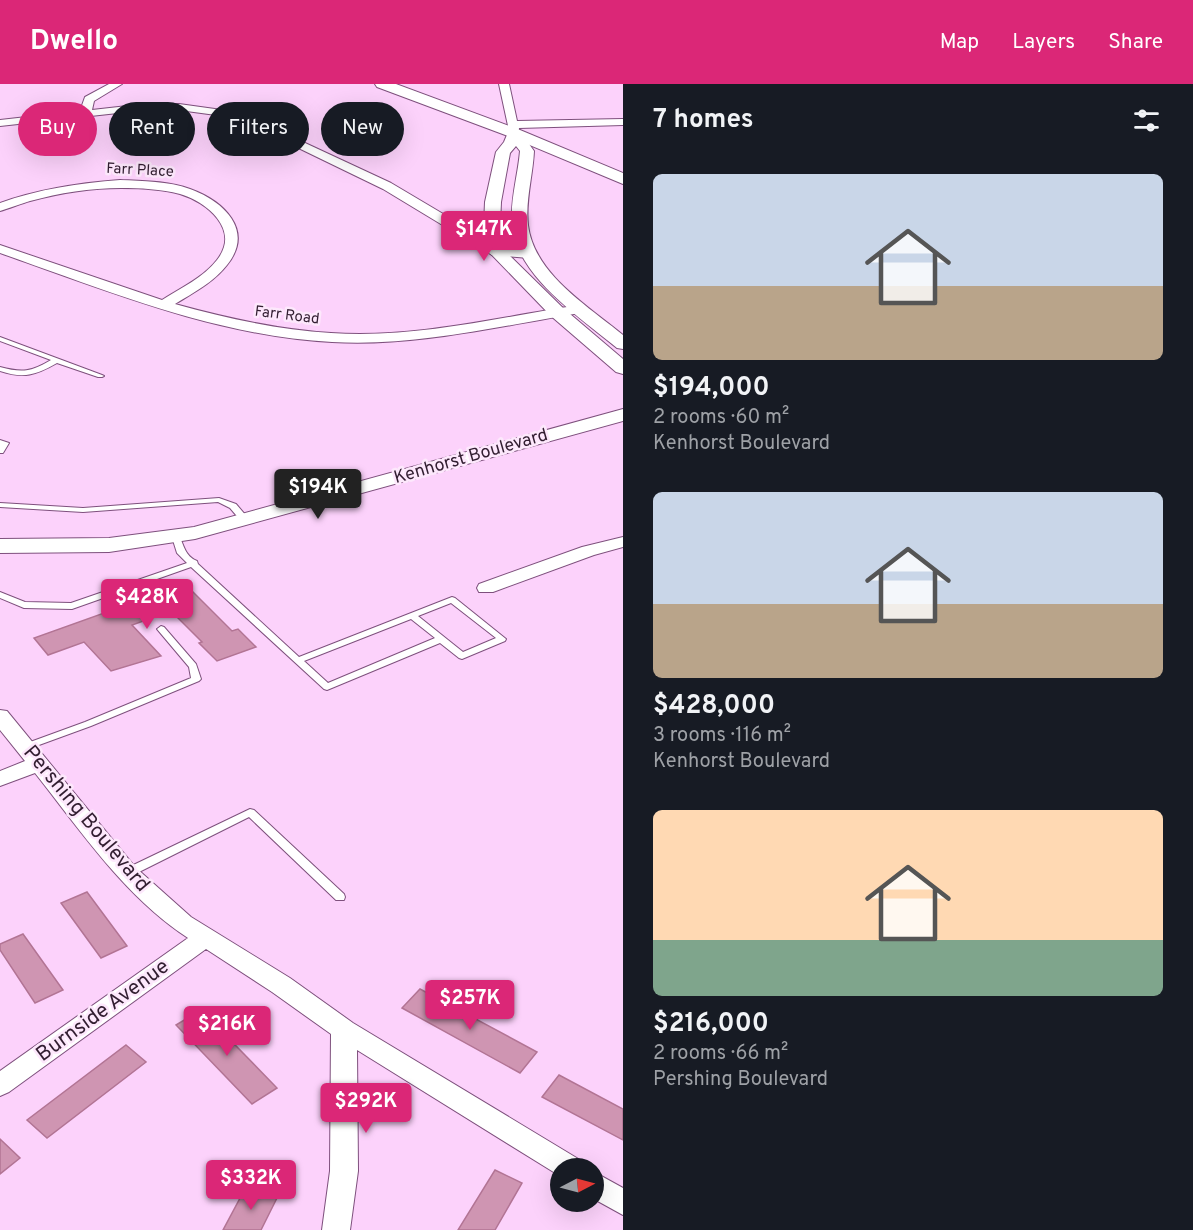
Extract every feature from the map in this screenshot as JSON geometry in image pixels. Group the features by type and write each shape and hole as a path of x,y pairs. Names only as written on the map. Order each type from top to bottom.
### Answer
{"main road":[{"path":"382,84 513,130 623,178"}],"street":[{"path":"88,102 93,95 117,84"},
{"path":"497,252 492,224 493,202 503,152 511,143 513,130 504,84"},
{"path":"97,113 157,106 218,112 329,157 387,186 497,252 557,312 623,368"},
{"path":"0,123 18,121"},
{"path":"513,130 623,122"},
{"path":"513,130 527,151 520,221 523,238 530,254 550,280 580,309 623,344"},
{"name":"Farr Place","path":"0,207 53,191 122,184 180,189 206,201 218,210 229,224 232,237 228,253 208,275 165,304"},
{"path":"453,225 520,221"},
{"name":"Farr Road","path":"0,249 231,324 258,330 333,338 424,334 580,309"},
{"path":"497,252 530,254"},
{"name":"Kenhorst Boulevard","path":"0,546 109,545 176,537 623,415"},
{"path":"486,588 558,561 623,542"},
{"name":"Pershing Boulevard","path":"0,716 127,873 183,923 281,985 344,1030 554,1158"},
{"path":"0,779 32,756"},
{"name":"Burnside Avenue","path":"0,1085 206,937"},
{"path":"336,1230 344,1171 344,1030"},
{"path":"604,1191 623,1203"}],"lane":[{"path":"0,339 100,376"},
{"path":"0,369 25,375 57,360"},
{"path":"0,442 5,443 0,451"},
{"path":"0,505 83,510 219,500 233,506 245,520"},
{"path":"176,537 181,553 327,687 441,639"},
{"path":"0,595 24,605 72,606 194,563"},
{"path":"298,660 452,600 502,639 462,656 412,616"},
{"path":"32,756 88,724 196,679 194,666 161,629"},
{"path":"127,873 250,812 340,897"}],"building":[{"path":"185,584 232,631 238,629 256,647 217,661 199,643 202,642 171,611 132,625 161,656 111,671 84,642 48,655 34,638"},
{"path":"87,892 127,946 101,958 61,903"},
{"path":"23,934 63,990 35,1003 0,950 0,944"},
{"path":"420,989 537,1052 520,1073 402,1008"},
{"path":"201,1010 277,1088 252,1104 176,1025"},
{"path":"126,1045 146,1062 47,1138 27,1120"},
{"path":"559,1075 623,1109 623,1140 542,1097"},
{"path":"0,1139 20,1158 0,1174"},
{"path":"495,1170 522,1183 495,1230 458,1230"},
{"path":"246,1187 277,1198 261,1230 223,1230"}]}
